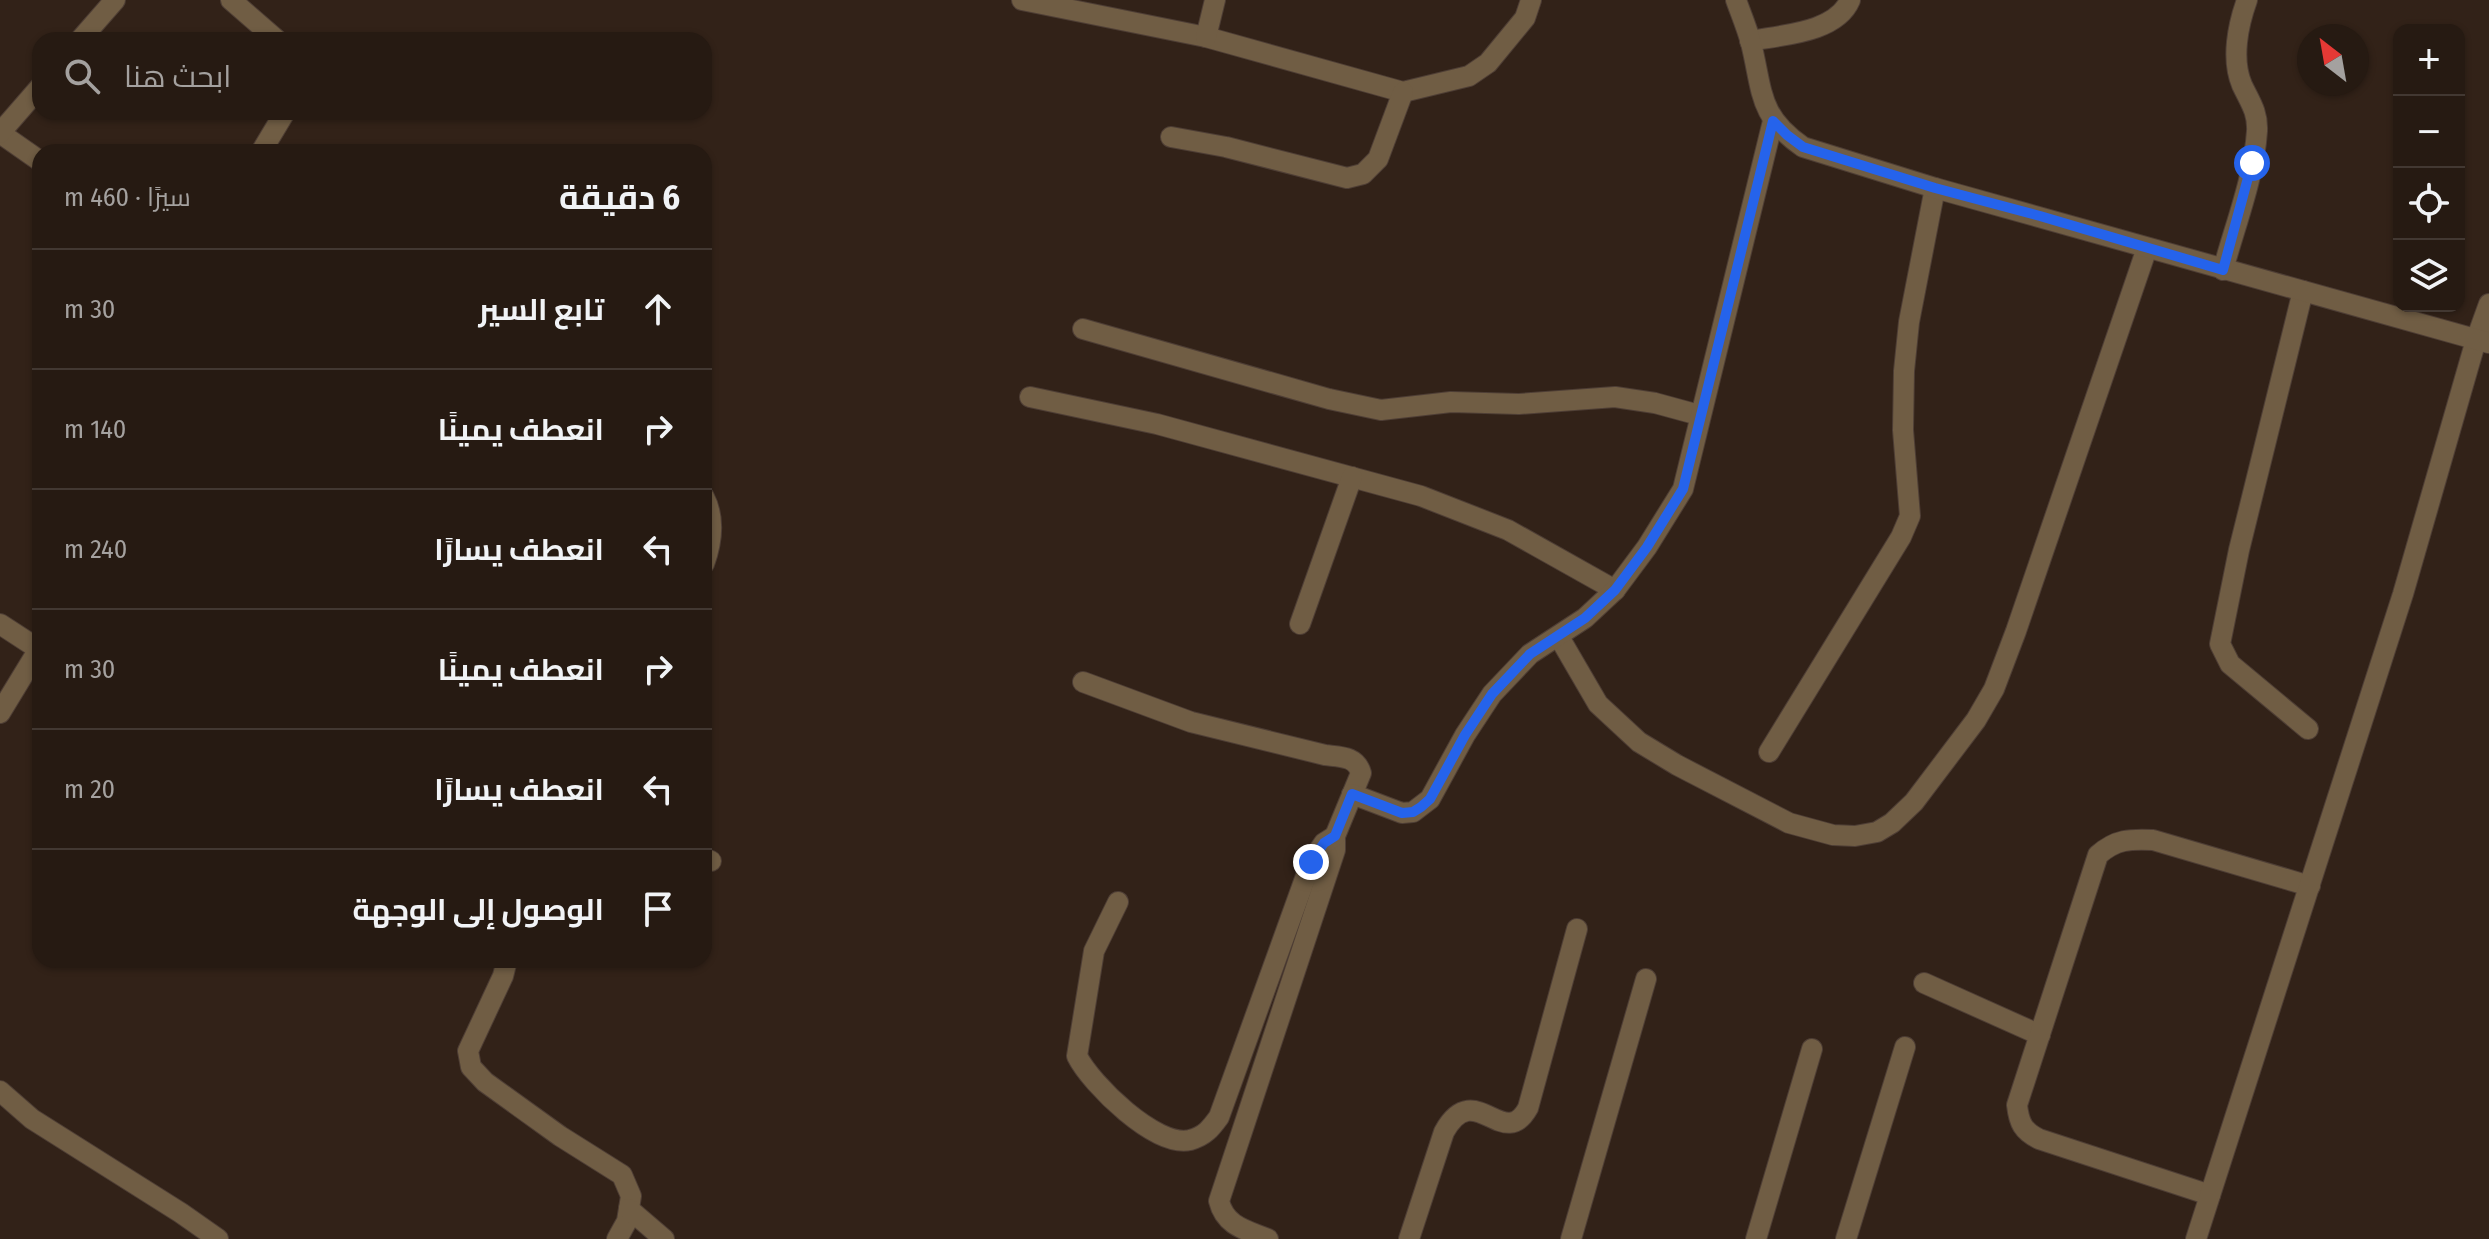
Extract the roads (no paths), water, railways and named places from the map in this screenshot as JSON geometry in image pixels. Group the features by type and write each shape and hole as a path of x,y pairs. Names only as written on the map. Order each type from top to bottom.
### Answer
{"street":[{"path":"87,32 115,0"},
{"path":"231,0 268,32"},
{"path":"1022,0 1206,37 1403,92 1458,80 1488,63 1525,18 1531,0"},
{"path":"1206,37 1215,0"},
{"path":"1736,0 1750,41 1765,107 1773,121 1803,147 1935,188 2482,342"},
{"path":"1750,41 1826,23 1833,20 1850,0"},
{"path":"2223,270 2252,163 2257,131 2256,110 2241,82 2237,53 2239,22 2247,0"},
{"path":"1171,137 1226,147 1347,178 1363,174 1378,159 1403,92"},
{"path":"32,96 0,133 32,155"},
{"path":"266,144 280,120"},
{"path":"1352,794 1402,813 1421,807 1435,792 1465,735 1492,694 1530,654 1585,618 1615,590 1647,547 1683,489 1773,121"},
{"path":"1769,752 1901,537 1910,516 1903,430 1904,371 1909,322 1935,188"},
{"path":"1559,637 1598,704 1639,742 1677,765 1789,823 1833,835 1877,832 1892,823 1923,790 1976,720 1994,689 2147,248"},
{"path":"2303,291 2239,550 2220,644 2230,664 2308,729"},
{"path":"2196,1239 2482,342 2489,304"},
{"path":"1083,329 1329,399 1381,410 1451,402 1519,404 1615,397 1655,403 1699,415"},
{"path":"1030,397 1157,424 1421,496 1508,530 1615,590"},
{"path":"1300,624 1352,477"},
{"path":"0,624 32,645"},
{"path":"0,713 32,663"},
{"path":"1083,682 1191,722 1355,761 1361,773 1335,836 1335,850 1219,1201 1222,1214 1233,1224 1268,1239"},
{"path":"1118,902 1094,951 1077,1056 1094,1080 1146,1127 1170,1138 1188,1141 1207,1132 1219,1117 1311,862 1324,843 1335,836"},
{"path":"2210,1195 2039,1139 2027,1133 2019,1121 2017,1105 2098,855 2111,843 2127,839 2153,840 2310,886"},
{"path":"1409,1239 1444,1132 1452,1118 1461,1111 1473,1110 1507,1124 1523,1119 1577,929"},
{"path":"505,968 468,1051 471,1067 485,1082 510,1100 622,1175 631,1196 627,1221 617,1239"},
{"path":"1571,1239 1646,979"},
{"path":"1924,983 2040,1035"},
{"path":"1846,1239 1905,1047"},
{"path":"1756,1239 1812,1049"},
{"path":"0,1091 32,1119 218,1239"},
{"path":"629,1209 664,1239"}]}
